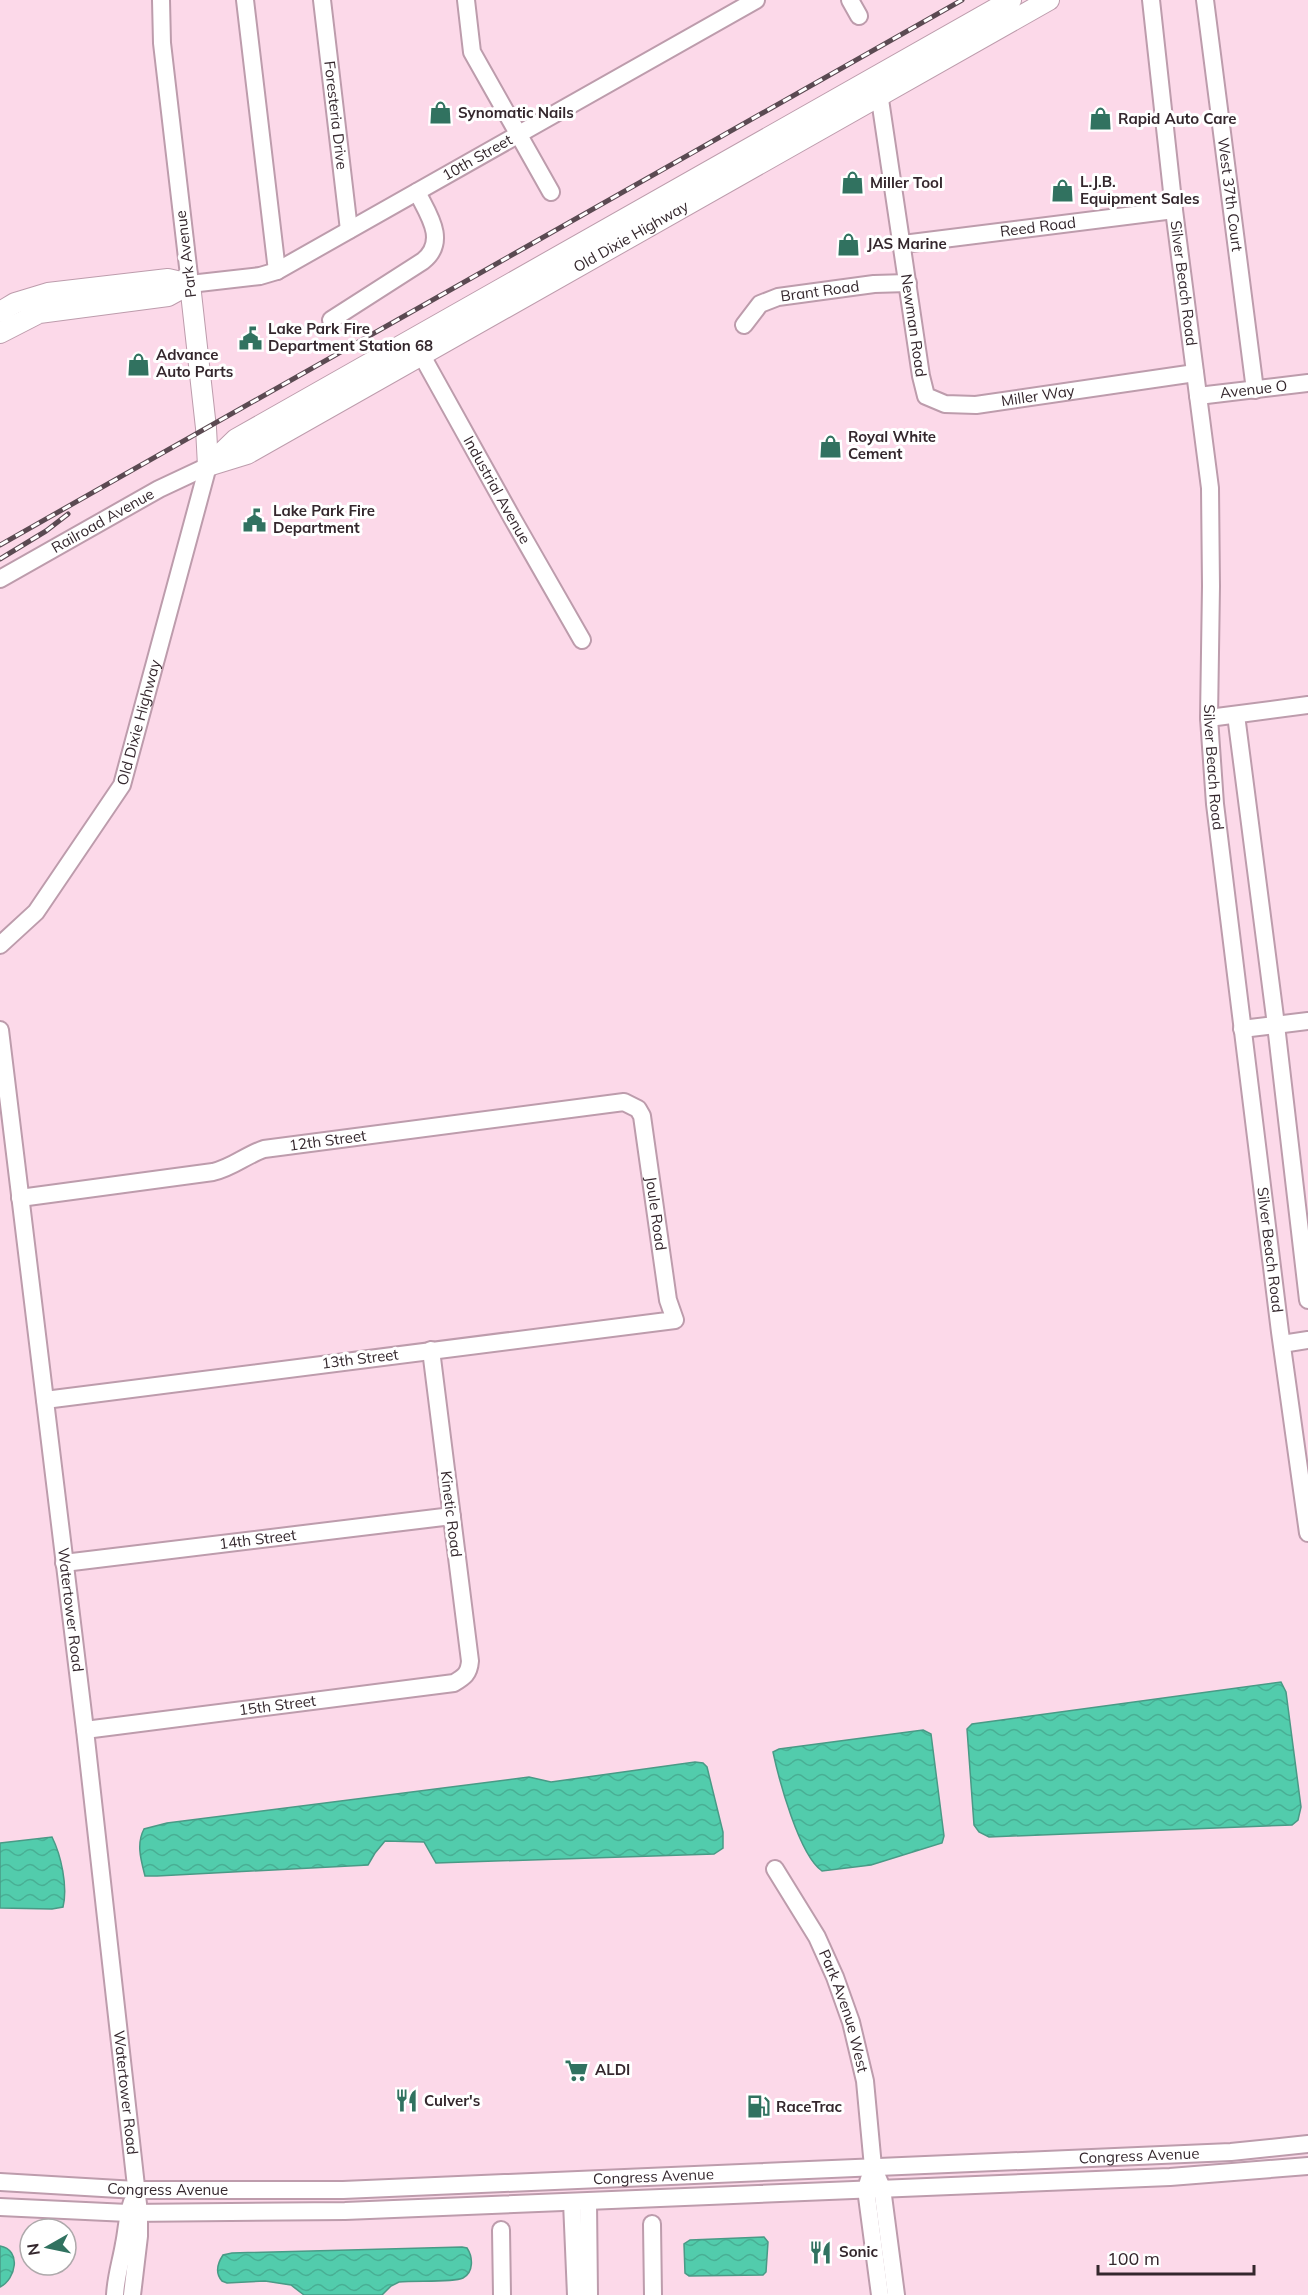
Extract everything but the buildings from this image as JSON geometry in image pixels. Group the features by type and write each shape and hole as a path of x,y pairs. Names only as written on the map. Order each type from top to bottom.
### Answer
{"main road":[{"name":"Old Dixie Highway","path":"208,465 247,454 417,348 877,76 1011,0"},
{"name":"Old Dixie Highway","path":"417,348 1049,0"},
{"name":"10th Street","path":"0,312 15,303 48,293 168,279 190,284"},
{"name":"10th Street","path":"0,333 39,313 168,296 190,284"},
{"name":"Park Avenue","path":"190,284 208,465"}],"street":[{"name":"Park Avenue","path":"150,0 155,32 162,43"},
{"name":"Park Avenue","path":"161,0 162,43 190,284"},
{"path":"245,0 277,270"},
{"name":"Foresteria Drive","path":"322,0 349,230"},
{"path":"466,0 472,52 552,192"},
{"name":"10th Street","path":"190,284 260,276 277,270 756,0"},
{"path":"850,0 860,16"},
{"name":"Silver Beach Road","path":"1151,0 1174,210 1210,488 1209,718 1215,804 1282,1344 1308,1533"},
{"name":"West 37th Court","path":"1205,0 1255,390"},
{"name":"Newman Road","path":"877,76 921,376 926,396"},
{"path":"331,320 423,261 434,249 436,234 417,192"},
{"name":"Reed Road","path":"903,244 1174,210"},
{"name":"Brant Road","path":"744,326 760,304 778,297 874,284 908,284"},
{"name":"Industrial Avenue","path":"417,348 582,640"},
{"name":"Miller Way","path":"926,396 945,404 976,405 1195,373"},
{"name":"Avenue O","path":"1198,396 1308,383"},
{"name":"Railroad Avenue","path":"0,579 159,489 208,465"},
{"name":"Old Dixie Highway","path":"0,945 36,912 122,785 208,465"},
{"path":"1209,718 1308,705"},
{"name":"Silver Beach Road","path":"1236,715 1276,1025 1308,1300"},
{"path":"1242,1029 1308,1021"},
{"name":"Watertower Road","path":"0,1030 85,1730 136,2190"},
{"name":"12th Street","path":"20,1198 213,1172 228,1168 264,1149 624,1102 638,1109"},
{"name":"Joule Road","path":"638,1109 644,1124 668,1300 675,1320"},
{"name":"13th Street","path":"45,1400 675,1320"},
{"path":"1282,1344 1308,1341"},
{"name":"Kinetic Road","path":"431,1350 470,1662 466,1676"},
{"name":"14th Street","path":"64,1563 452,1516"},
{"name":"15th Street","path":"85,1730 454,1683 466,1676"},
{"name":"Park Avenue West","path":"775,1869 817,1937 835,1977 851,2022 865,2080 873,2167 880,2295"},
{"name":"Congress Avenue","path":"0,2182 136,2190 343,2190 1231,2152 1308,2144"},
{"name":"Congress Avenue","path":"0,2208 133,2213 345,2211 1182,2176 1308,2166"},
{"name":"Park Avenue West","path":"874,2189 896,2295"},
{"path":"115,2295 117,2272 133,2213 136,2190"},
{"path":"575,2295 574,2252 580,2202"},
{"path":"580,2202 589,2295"},
{"path":"132,2295 139,2236 133,2213"},
{"path":"652,2224 653,2295"},
{"path":"501,2230 502,2295"}],"water":[{"path":"1281,1682 1286,1692 1301,1807 1298,1820 1292,1825 989,1837 979,1832 974,1825 967,1729 972,1724"},
{"path":"923,1730 931,1734 944,1836 942,1843 871,1865 822,1871 805,1850 798,1834 785,1798 773,1752 779,1749"},
{"path":"695,1762 703,1763 707,1767 723,1832 723,1848 714,1854 436,1863 424,1842 385,1841 368,1865 157,1876 145,1876 141,1858 140,1840 144,1829 167,1823 529,1777 551,1782"},
{"path":"52,1837 63,1871 65,1890 63,1907 52,1909 0,1908 0,1843"},
{"path":"764,2237 768,2242 766,2272 763,2275 689,2276 685,2273 684,2244 690,2240"},
{"path":"0,2246 12,2253 14,2265 10,2278 0,2287"},
{"path":"467,2248 471,2260 471,2268 463,2278 399,2282 382,2295 304,2295 291,2285 265,2281 227,2283 222,2281 218,2272 218,2265 223,2255 232,2253"}],"railway":[{"path":"0,545 962,0"},
{"path":"0,559 46,531 68,514"}],"place":[{"name":"Synomatic Nails","path":"440,113"},
{"name":"Rapid Auto Care","path":"1100,119"},
{"name":"Miller Tool","path":"852,183"},
{"name":"L.J.B. Equipment Sales","path":"1062,191"},
{"name":"JAS Marine","path":"849,244"},
{"name":"Lake Park Fire Department Station 68","path":"250,338"},
{"name":"Advance Auto Parts","path":"138,364"},
{"name":"Royal White Cement","path":"830,446"},
{"name":"Lake Park Fire Department","path":"255,520"},
{"name":"ALDI","path":"577,2070"},
{"name":"Culver's","path":"406,2101"},
{"name":"RaceTrac","path":"758,2107"},
{"name":"Sonic","path":"821,2252"}]}
